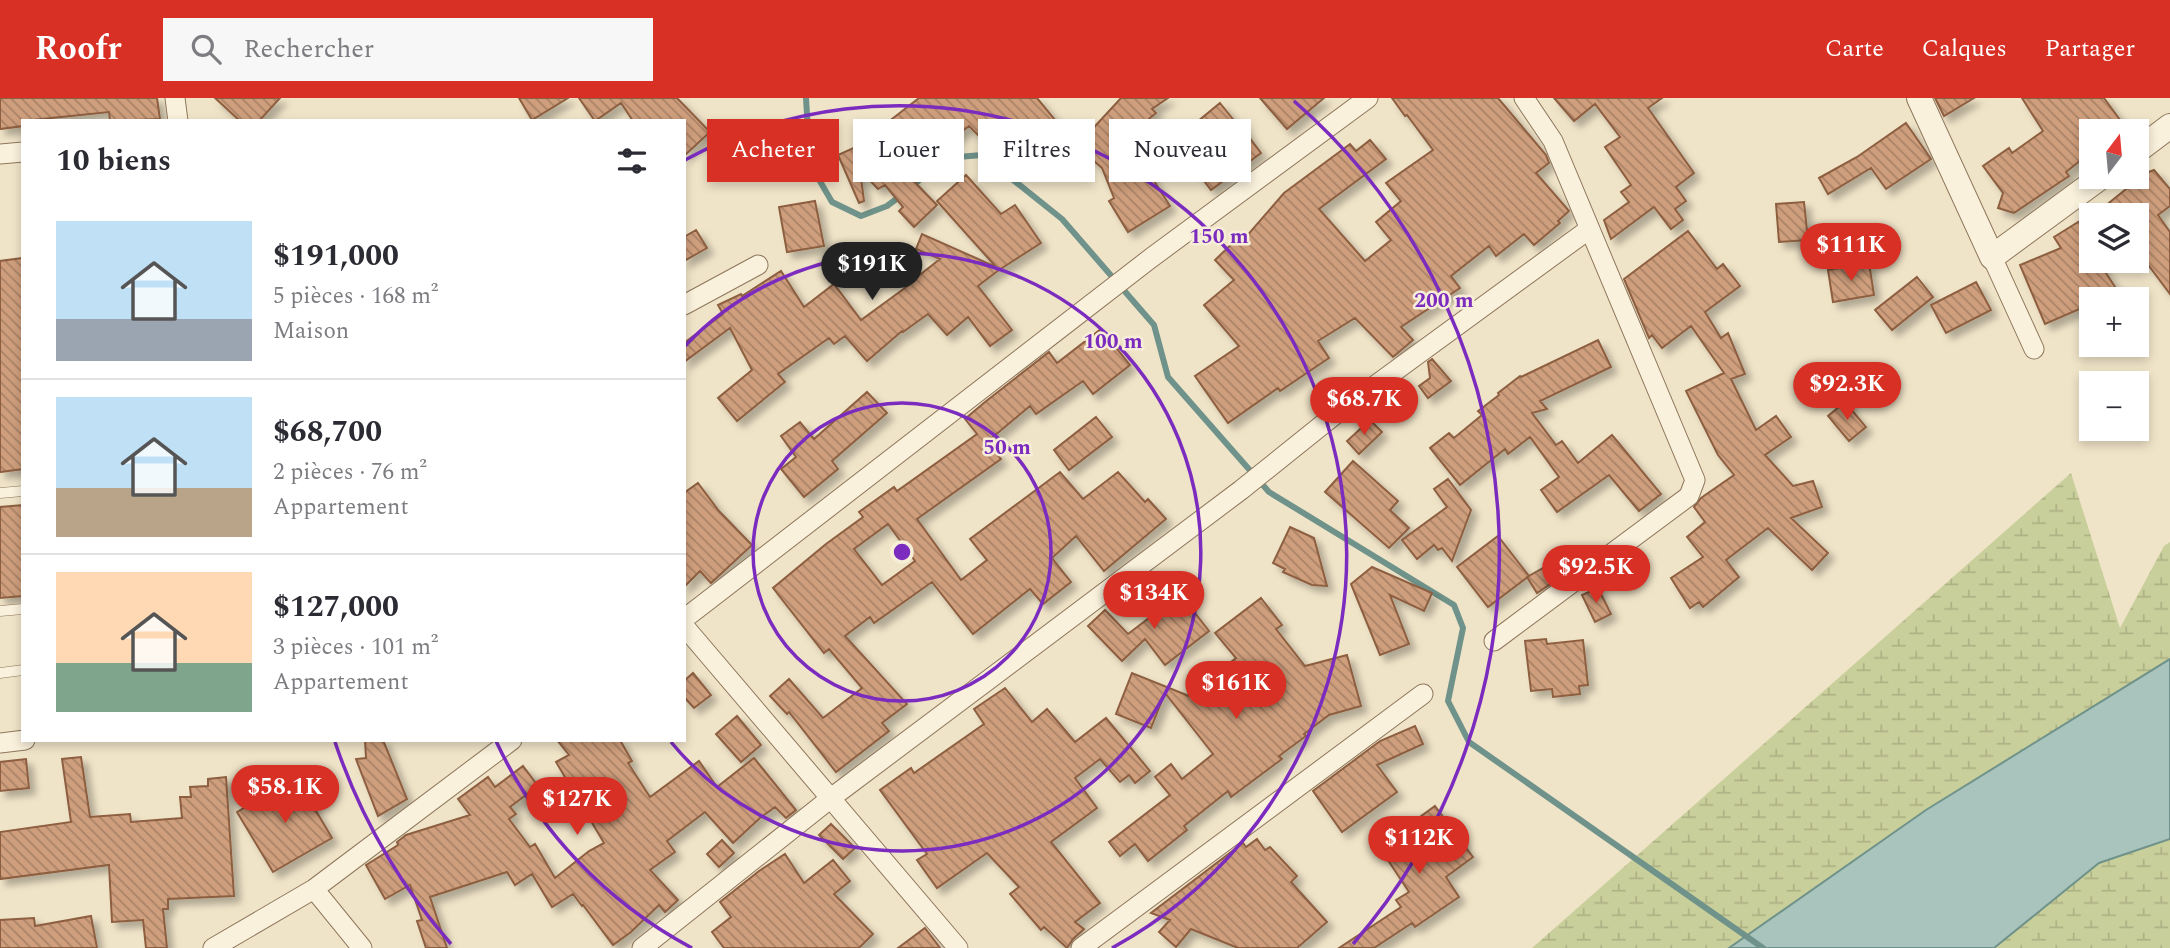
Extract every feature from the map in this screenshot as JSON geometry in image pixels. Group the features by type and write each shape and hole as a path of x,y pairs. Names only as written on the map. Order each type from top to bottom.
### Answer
{"street":[{"path":"175,98 178,119"},
{"path":"686,617 1151,258 1368,98"},
{"path":"1494,641 1689,496 1695,480 1588,230 1553,141 1524,98"},
{"path":"1919,98 2034,349"},
{"path":"2149,141 2170,126"},
{"path":"0,154 21,152"},
{"path":"1992,257 2085,189"},
{"path":"642,948 831,799 1241,490 1332,417 1588,230"},
{"path":"686,304 758,265"},
{"path":"686,628 958,948"},
{"path":"1081,948 1423,694"},
{"path":"0,743 21,740"},
{"path":"213,948 314,889 509,742"},
{"path":"314,889 362,948"}],"lane":[{"path":"0,493 21,491"},
{"path":"0,611 21,609"},
{"path":"0,673 21,670"}],"green space":[{"path":"2071,473 2120,628 2164,546 2170,542 2170,659 1926,810 1729,948 1532,948"},
{"path":"2170,839 2170,948 1994,948 2099,863"}],"water":[{"path":"2170,659 2170,839 2099,863 1994,948 1729,948 1926,810"}],"building":[{"path":"0,98 157,98 160,119 110,119 109,112 21,119 21,126 0,129"},
{"path":"215,98 280,98 261,119 238,119"},
{"path":"519,98 568,98 534,119"},
{"path":"579,98 677,98 707,129 707,135 686,154 686,119 632,119 621,103 598,119 594,119"},
{"path":"919,98 1037,98 1054,119 978,119 978,135 969,126 964,130 964,119 892,119"},
{"path":"1121,98 1168,98 1152,109 1156,113 1149,119 1109,119 1109,182 1155,182 1170,206 1128,232 1109,201 1114,198 1102,168 1095,162 1095,126"},
{"path":"1260,98 1324,98 1287,129"},
{"path":"1392,98 1498,98 1546,155 1549,163 1536,173 1569,211 1558,221 1560,223 1534,245 1524,234 1496,256 1489,246 1451,276 1460,288 1401,327 1413,340 1393,357 1355,318 1318,341 1329,358 1280,391 1278,388 1228,423 1195,376 1239,346 1204,305 1234,280 1215,260 1242,234 1246,237 1284,193 1350,144 1356,151 1370,140 1386,159 1319,209 1365,261 1391,240 1376,222 1401,201 1386,183 1433,150"},
{"path":"1554,98 1662,98 1648,108 1694,173 1676,187 1686,201 1675,209 1683,220 1671,229 1654,207 1611,239 1604,220 1629,202 1621,192 1631,185 1605,147 1620,137 1595,104 1574,121"},
{"path":"1935,98 1974,98 1944,116"},
{"path":"2022,98 2104,98 2119,119 2079,119 2079,162 2066,172 2069,176 2014,213 1998,208 2003,193 1983,166 2009,148 2012,153 2043,131"},
{"path":"1220,103 1233,119 1201,119"},
{"path":"1906,123 1931,159 1886,189 1871,168 1828,194 1819,178 1857,157"},
{"path":"1251,140 1261,153 1251,160"},
{"path":"853,148 853,182 862,182 864,201 859,203 839,155"},
{"path":"2154,170 2170,189 2170,206 2158,215 2170,232 2170,294 2149,266 2149,203 2109,203 2126,189 2149,189 2149,172"},
{"path":"966,175 1001,214 1015,205 1041,243 978,286 1012,330 990,346 968,317 947,335 928,314 902,331 867,361 845,336 834,344 829,338 778,374 785,382 737,421 718,398 752,370 730,328 686,361 686,342 723,314 718,305 741,294 742,296 781,271 804,307 834,284 861,320 940,259 916,249 922,234 996,267 937,201 958,182 964,182"},
{"path":"871,182 915,182 937,205 914,227 899,211 903,207 885,185 878,189"},
{"path":"1205,182 1222,182 1211,190"},
{"path":"815,201 824,246 787,252 779,207"},
{"path":"1804,202 1808,240 1779,242 1776,204"},
{"path":"2079,221 2079,273 2106,273 2115,287 2079,287 2079,309 2045,324 2020,265 2061,248 2054,237"},
{"path":"696,230 707,248 686,260 686,236"},
{"path":"1688,231 1717,269 1723,264 1740,286 1705,312 1721,338 1728,333 1745,374 1731,379 1756,430 1776,416 1791,437 1765,455 1793,486 1813,481 1822,507 1791,518 1828,553 1812,570 1768,528 1726,560 1739,577 1703,607 1699,602 1690,608 1671,578 1703,557 1687,537 1705,522 1694,507 1701,498 1734,475 1718,455 1686,391 1724,373 1691,326 1662,348 1652,335 1649,338 1624,279"},
{"path":"21,258 21,469 0,472 0,261"},
{"path":"1869,263 1874,295 1833,302 1828,270"},
{"path":"1917,277 1933,297 1892,330 1875,310"},
{"path":"1976,282 1991,310 1946,333 1931,305"},
{"path":"1101,329 1130,365 1093,394 1083,381 1036,414 1030,406 987,442 1001,459 917,519 961,580 987,560 970,539 1060,472 1083,499 1118,472 1145,502 1148,499 1166,519 1104,571 1076,536 1052,558 1071,582 1043,604 1030,589 973,634 932,582 874,623 870,617 845,636 907,704 882,723 889,731 836,772 789,712 787,714 770,696 789,679 823,718 862,688 829,649 824,653 773,588 863,517 859,512 894,487 897,491 977,434 965,419 985,402 1049,352 1057,363","holes":["888,524 915,561 882,585 854,549"]},
{"path":"1598,340 1611,367 1540,401 1547,409 1532,413 1556,445 1562,441 1578,463 1612,435 1661,494 1639,511 1609,475 1557,512 1541,490 1559,477 1530,437 1508,454 1505,449 1460,485 1430,448 1449,433 1454,438 1482,415 1478,411 1520,376"},
{"path":"1432,359 1451,381 1428,398 1419,386 1430,378 1428,362"},
{"path":"867,392 887,413 832,461 838,469 804,497 781,469 796,457 781,436 800,422 814,439"},
{"path":"1845,402 1866,427 1849,441 1828,416"},
{"path":"1096,417 1112,437 1069,470 1054,450"},
{"path":"1370,420 1382,432 1359,454 1347,441"},
{"path":"1353,461 1398,501 1390,510 1409,528 1389,548 1325,492"},
{"path":"1448,479 1471,510 1452,561 1442,548 1438,550 1434,545 1417,559 1402,540 1447,507 1434,489"},
{"path":"698,483 719,511 752,545 711,583 700,571 686,585 686,492"},
{"path":"21,505 21,596 0,598 0,507"},
{"path":"1290,527 1314,538 1327,586 1312,585 1283,572 1285,569 1273,563"},
{"path":"1498,536 1529,576 1488,607 1457,567"},
{"path":"1550,564 1559,578 1537,593 1527,577"},
{"path":"1372,567 1432,593 1424,611 1390,595 1409,644 1380,655 1351,584"},
{"path":"1598,588 1611,614 1595,622 1582,595"},
{"path":"1178,591 1209,631 1165,665 1145,639 1122,661 1088,626 1105,610 1128,634 1162,608 1160,605"},
{"path":"1261,598 1282,625 1276,629 1305,666 1347,655 1361,706 1329,715 1279,756 1282,759 1231,797 1228,791 1184,826 1187,830 1148,861 1135,844 1120,856 1109,842 1170,795 1155,777 1171,764 1182,779 1213,754 1165,693 1151,728 1116,714 1132,673 1189,696 1236,658 1215,633"},
{"path":"1546,639 1547,644 1583,640 1588,685 1579,686 1580,694 1553,697 1552,689 1531,691 1525,641"},
{"path":"693,673 711,695 694,708 686,699 686,679"},
{"path":"1005,688 1032,722 1047,709 1075,742 1106,718 1150,771 1135,783 1129,775 1120,782 1100,759 1075,778 1097,808 1051,842 1100,903 1075,922 1084,929 1067,948 1044,927 1041,930 1010,894 1019,887 987,853 937,888 917,860 927,854 880,790 911,768 914,773 984,724 974,709"},
{"path":"737,716 761,745 741,762 716,734"},
{"path":"1415,726 1423,744 1377,765 1397,792 1342,832 1313,791 1380,741"},
{"path":"365,742 384,742 407,799 378,816 356,759 366,758"},
{"path":"559,742 621,742 632,761 628,763 650,797 699,761 717,787 754,758 796,810 786,818 775,807 733,843 705,812 667,841 675,852 650,870 678,900 665,912 659,905 613,945 573,894 552,907 532,874 515,885 507,872 430,897 447,948 426,948 417,921 422,920 410,885 385,899 366,865 398,845 397,842 406,835 470,815 458,799 488,777 495,787 523,766 538,786 510,807 516,814 509,819 530,847 535,844 555,878 589,851 604,843 556,762 569,755"},
{"path":"81,757 90,817 130,814 131,822 182,818 180,797 191,797 190,787 208,786 208,779 226,777 234,896 168,899 168,909 163,909 167,948 146,948 143,920 112,922 109,865 0,879 0,832 71,822 62,759"},
{"path":"26,759 29,788 0,791 0,762"},
{"path":"296,777 332,838 273,872 237,812"},
{"path":"1435,806 1473,857 1446,877 1459,897 1415,927 1412,923 1374,948 1339,948 1401,907 1396,900 1409,892 1380,848 1411,828 1409,825"},
{"path":"831,824 855,848 843,859 819,835"},
{"path":"1257,839 1265,850 1270,847 1297,876 1291,882 1327,922 1297,948 1238,948 1191,929 1176,947 1159,932 1170,920 1151,913 1243,843 1246,847"},
{"path":"722,840 734,853 719,867 707,854"},
{"path":"785,854 804,883 833,860 850,881 834,894 873,934 859,948 724,948 712,932 731,917 720,902"},
{"path":"91,916 97,948 0,948 0,920 34,918 35,926"},
{"path":"925,928 940,948 898,948"}],"waterway":[{"path":"806,98 810,164 832,202 861,216 887,206 903,194"},
{"path":"911,187 946,158 982,155 1062,219 1154,325 1168,377 1269,492 1454,605 1463,628 1448,701 1469,742 1763,948"}]}
